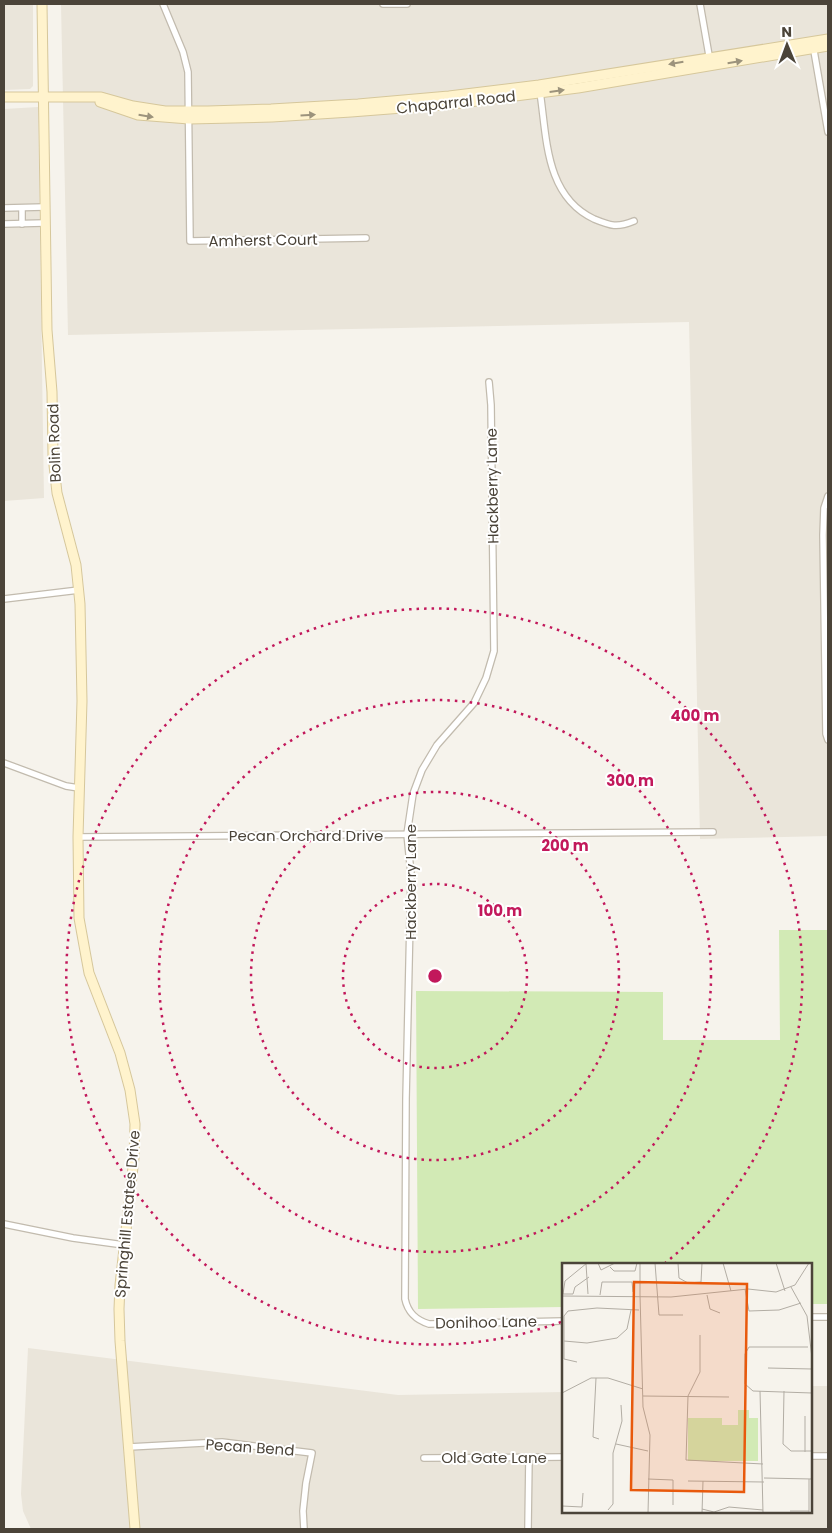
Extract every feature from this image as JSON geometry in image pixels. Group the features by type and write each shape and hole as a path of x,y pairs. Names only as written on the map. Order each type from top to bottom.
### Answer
{"street":[{"name":"Bolin Road","path":"42,4 47,330 52,392 54,470 59,504 76,565 79,590 82,678 80,788"},
{"path":"164,4 185,58 188,79 189,115"},
{"path":"383,4 407,4"},
{"path":"700,4 711,62"},
{"name":"Chaparral Road","path":"4,97 101,97 133,106 189,115 358,104 540,89 711,62 813,44 828,39"},
{"name":"Chaparral Road","path":"813,44 828,46"},
{"path":"813,44 828,132"},
{"path":"540,89 550,161 555,180 563,192 583,212 605,223 623,226 634,221"},
{"name":"Amherst Court","path":"189,115 190,241 366,238"},
{"path":"4,208 44,207"},
{"path":"22,208 22,224"},
{"path":"4,224 44,223"},
{"name":"Hackberry Lane","path":"411,1314 405,1300 406,1099 411,874 407,834 413,794 418,778 437,745 474,703 486,678 494,651 491,405 489,382"},
{"path":"828,496 824,508 823,535 826,734 828,740"},
{"path":"4,599 79,590"},
{"path":"4,763 66,786 80,788"},
{"name":"Springhill Estates Drive","path":"80,788 78,906 85,959 92,983 120,1053 130,1090 134,1115 134,1158 120,1286 120,1330 135,1529"},
{"name":"Pecan Orchard Drive","path":"78,837 713,832"},
{"path":"4,1224 73,1238 124,1245"},
{"name":"Donihoo Lane","path":"411,1314 429,1324 562,1321"},
{"path":"812,1317 828,1317"},
{"name":"Pecan Bend","path":"129,1447 222,1442 312,1453 303,1511 304,1529"},
{"path":"812,1456 828,1456"},
{"name":"Old Gate Lane","path":"424,1458 562,1457"},
{"path":"528,1529 529,1458"}],"shaded area":[{"path":"4,4 33,4 33,86 30,89 4,90"},
{"path":"61,4 828,4 828,836 700,839 689,322 68,335"},
{"path":"38,107 44,498 4,501 4,109"},
{"path":"28,1348 398,1395 562,1392 562,1513 812,1513 812,1386 828,1386 828,1529 31,1529 23,1511 21,1494"}],"green space":[{"path":"779,930 828,930 828,1304 812,1304 812,1263 562,1263 562,1307 418,1309 416,991 663,992 663,1040 780,1040"}]}
